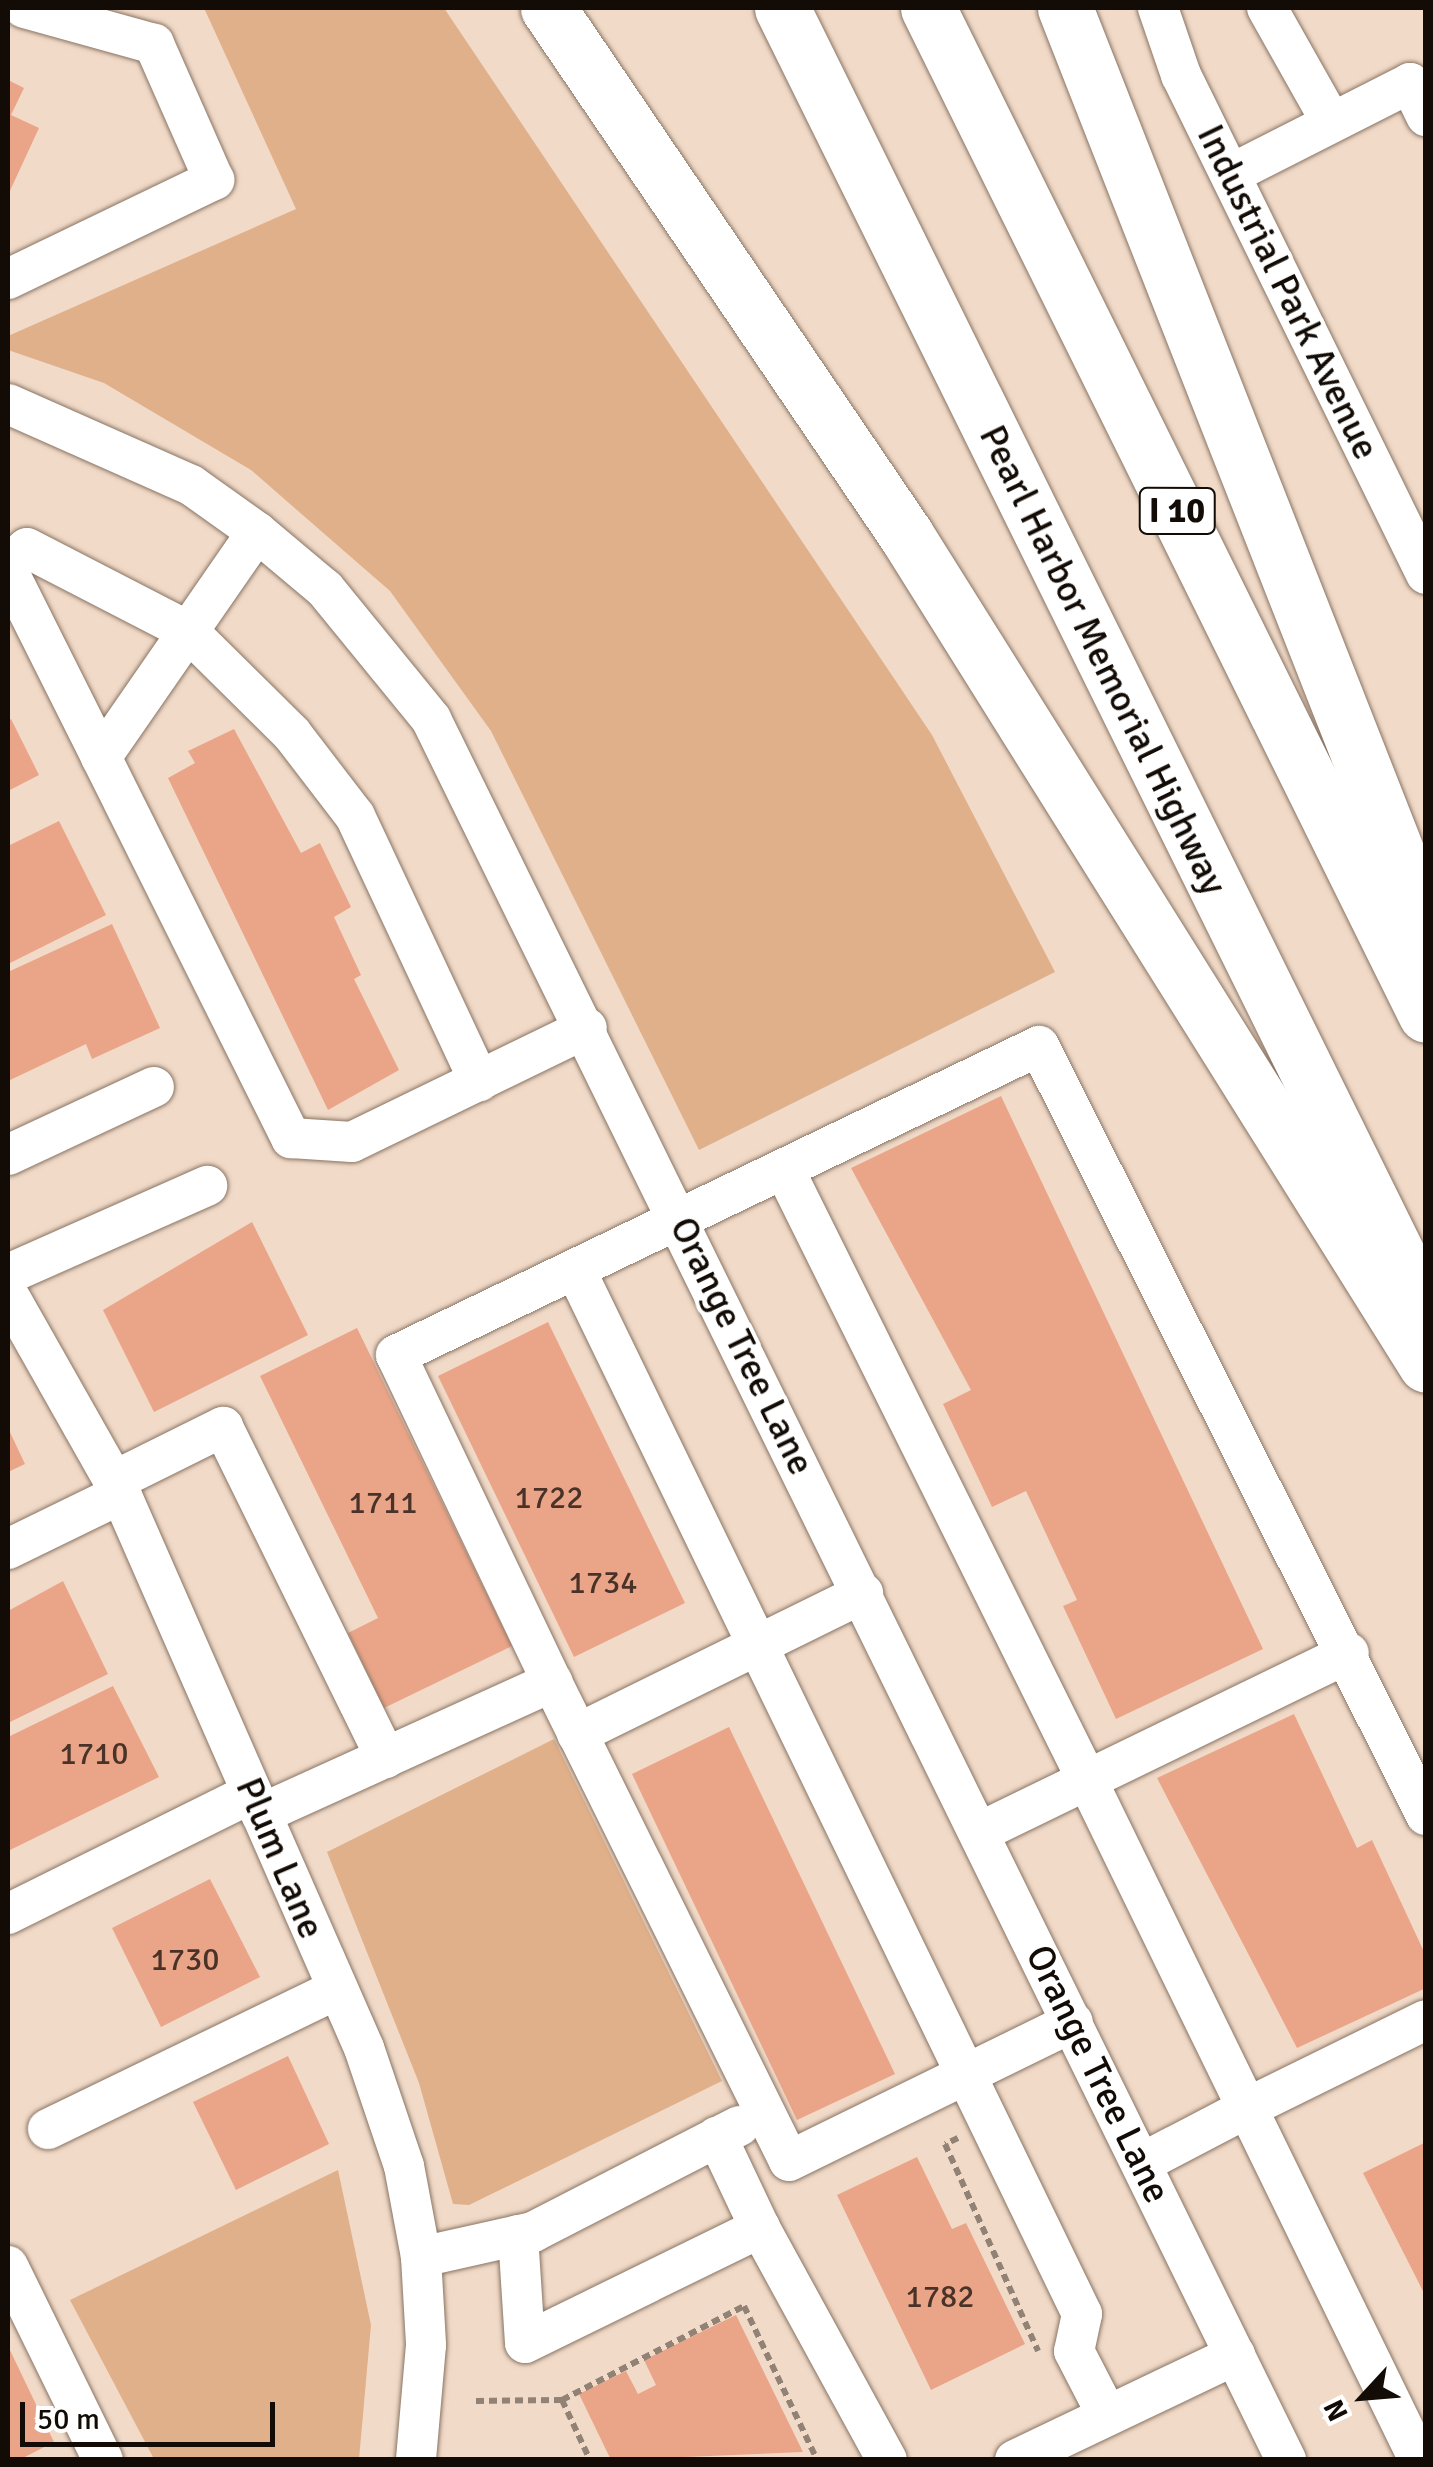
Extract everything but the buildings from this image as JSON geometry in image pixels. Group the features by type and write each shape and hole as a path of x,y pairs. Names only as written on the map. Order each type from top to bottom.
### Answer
{"highway":[{"path":"548,8 906,535 1426,1365"},
{"path":"744,8 971,393"},
{"name":"Pearl Harbor Memorial Highway","path":"782,8 1426,1310"},
{"name":"I 10","path":"928,8 1426,1015"},
{"path":"1064,8 1426,927"}],"street":[{"path":"8,280 214,180 154,44 24,8"},
{"name":"Industrial Park Avenue","path":"1158,8 1231,174 1426,574"},
{"path":"1267,8 1330,120"},
{"path":"1231,174 1330,120 1420,91"},
{"name":"Orange Tree Lane","path":"8,404 175,477 257,532 325,589 430,719 587,1028 1286,2460"},
{"path":"101,757 257,532"},
{"path":"478,1082 355,816 292,734 188,631 27,548 8,568 291,1138 352,1142 478,1082 587,1028"},
{"path":"1073,2022 790,2160 552,1682 396,1355 683,1225 1039,1046 1349,1653 1426,1815"},
{"path":"8,1155 154,1087"},
{"path":"786,1173 1419,2460"},
{"path":"8,1274 207,1186"},
{"path":"578,1272 1082,2314 1074,2351 1107,2415"},
{"name":"Plum Lane","path":"8,1294 117,1487 337,1989 404,2166 421,2257 426,2345 416,2460"},
{"path":"8,1550 222,1427 386,1758"},
{"path":"578,1734 863,1593"},
{"path":"980,1832 1349,1653"},
{"path":"8,1914 257,1804 386,1758 552,1682"},
{"path":"48,2129 337,1989"},
{"path":"1142,2163 1426,2020"},
{"path":"421,2257 518,2235 766,2113"},
{"path":"717,2137 760,2228 887,2460"},
{"path":"518,2235 525,2343 760,2228"},
{"path":"8,2266 103,2460"},
{"path":"1014,2460 1235,2355"}],"path":[{"path":"990,2123 945,2144 1030,2317 1044,2368"},
{"path":"476,2400 562,2400 744,2306 816,2460"},
{"path":"562,2400 590,2460"}],"shaded area":[{"path":"204,8 444,8 932,735 1055,972 699,1150 491,731 390,591 251,470 104,383 8,350 8,336 296,209"},
{"path":"554,1739 722,2081 469,2205 453,2204 419,2083 327,1852"},
{"path":"338,2170 371,2325 359,2459 154,2459 70,2300"}]}
